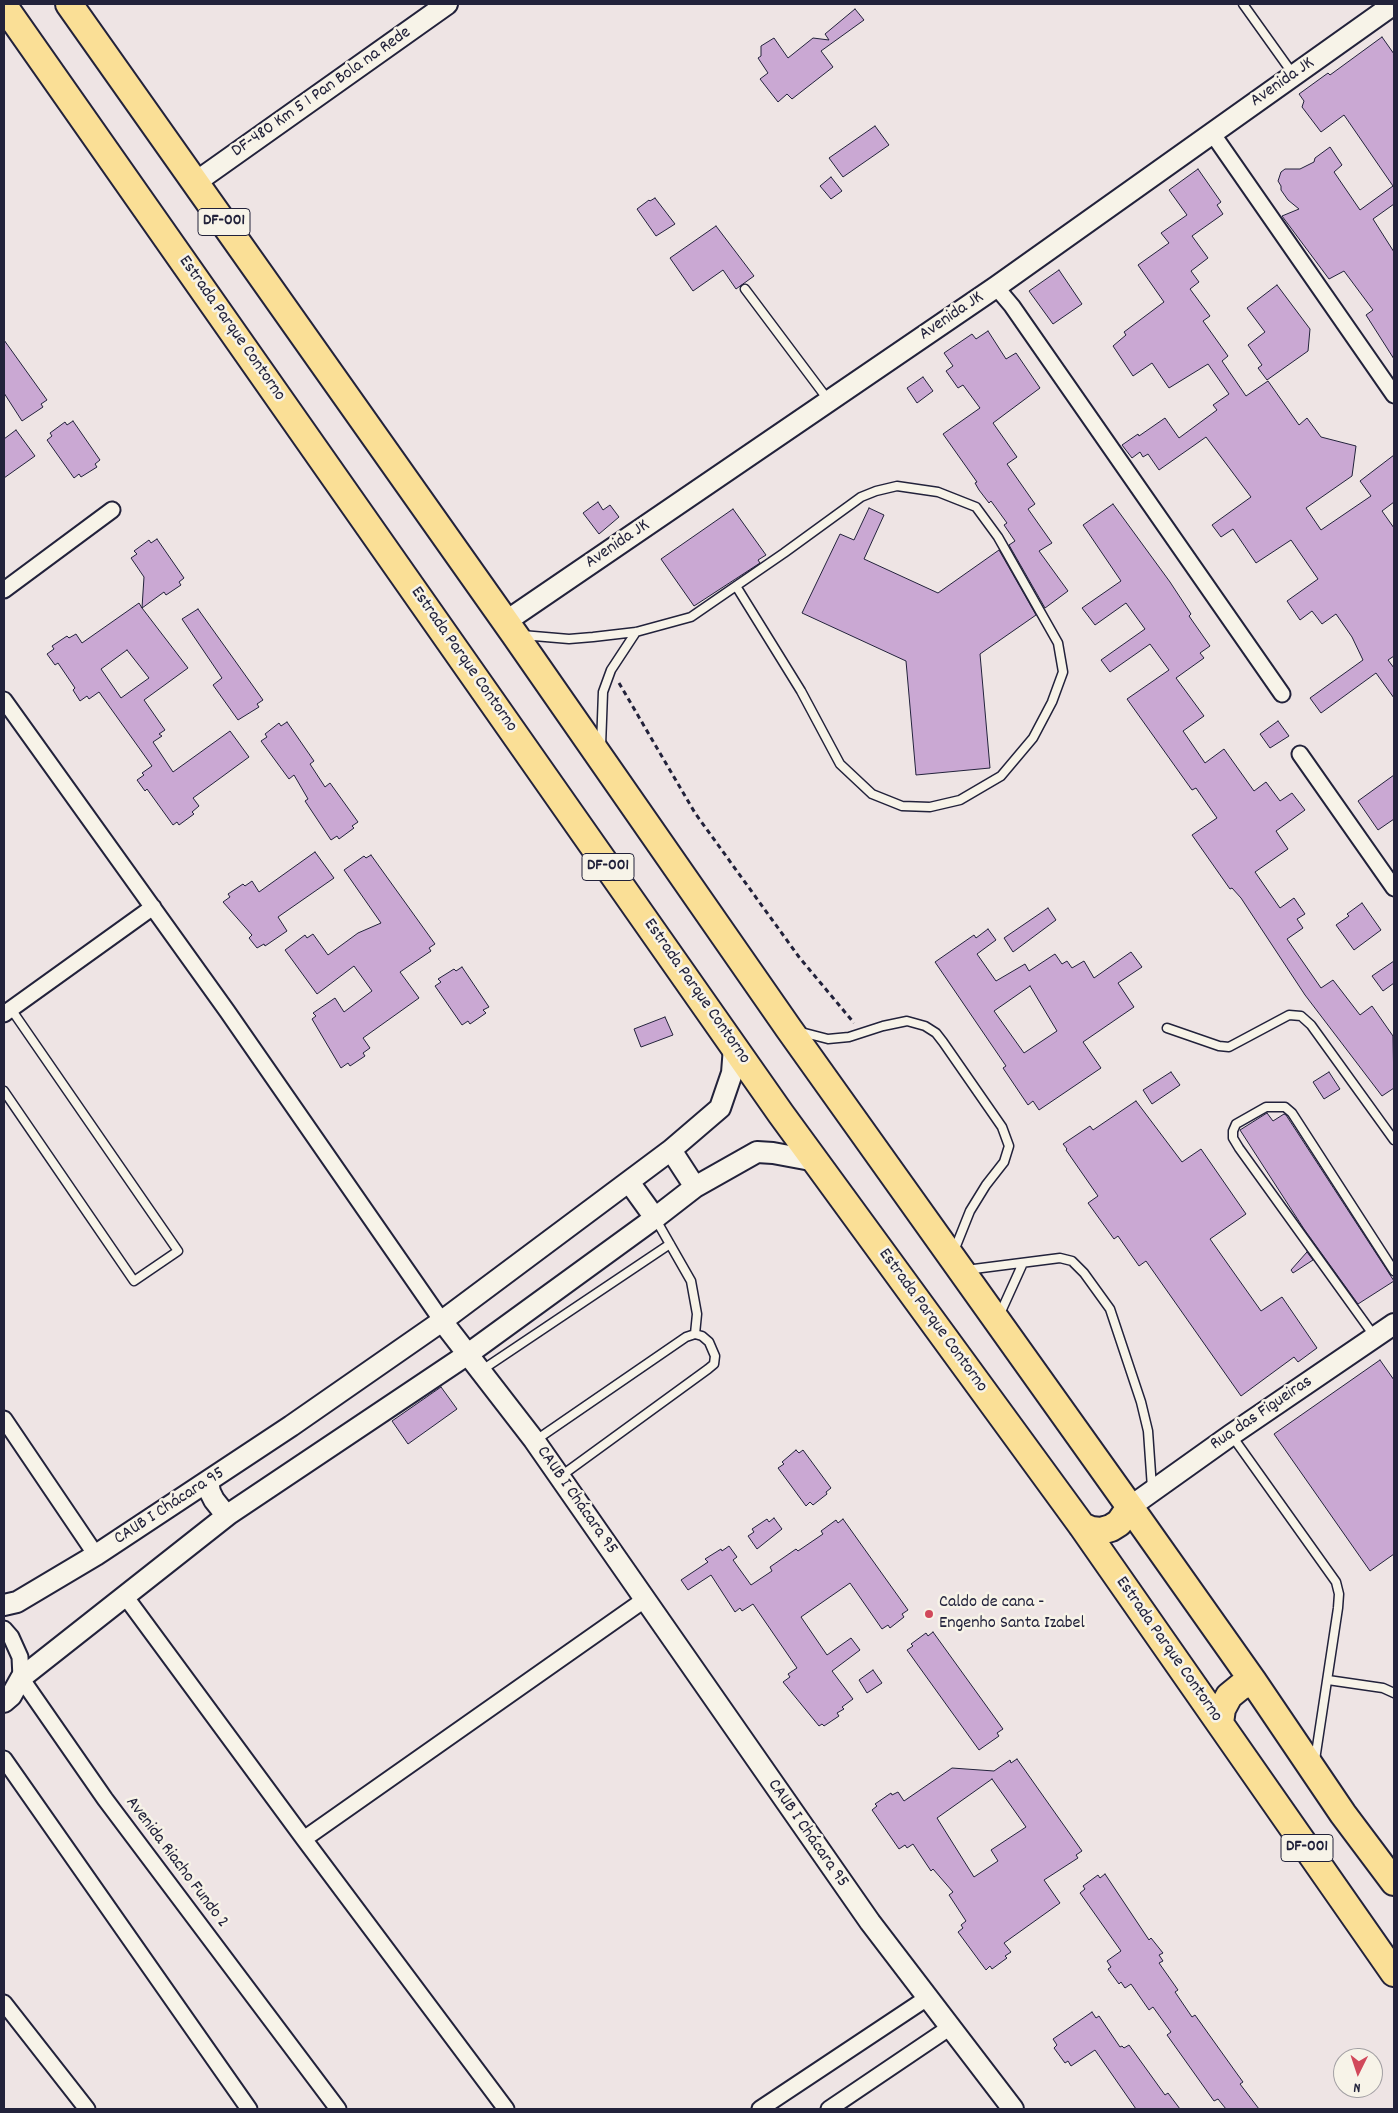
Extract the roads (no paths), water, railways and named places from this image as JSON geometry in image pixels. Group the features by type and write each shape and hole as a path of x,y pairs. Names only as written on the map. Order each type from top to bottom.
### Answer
{"highway":[{"name":"DF-001","path":"69,4 510,629 789,1029 1130,1506 1313,1770 1394,1882"},
{"name":"Estrada Parque Contorno","path":"4,6 734,1047 1082,1526 1394,1973"},
{"path":"1082,1526 1101,1531 1111,1528 1119,1523 1130,1506"},
{"path":"1220,1723 1222,1709 1229,1696 1240,1686 1253,1681"}],"street":[{"name":"DF-480 Km 5 1 Pan Bola na Rede","path":"196,182 447,4"},
{"name":"Avenida JK","path":"510,629 1394,4"},
{"path":"1212,133 1394,395"},
{"path":"996,287 1012,306 1282,694"},
{"path":"4,590 112,510"},
{"path":"4,700 153,907 442,1321 671,1150 720,1108 732,1073 734,1047"},
{"path":"1300,754 1394,888"},
{"path":"8,1011 153,907"},
{"path":"671,1150 695,1187"},
{"path":"4,1702 12,1696 21,1678 229,1514 468,1354 695,1187 757,1152 816,1161"},
{"path":"629,1182 655,1218"},
{"name":"CAUB I Chácara 95","path":"4,1605 17,1602 96,1556 208,1482 442,1321 534,1440 870,1922 949,2028 1013,2109"},
{"name":"Rua das Figueiras","path":"1130,1506 1394,1324"},
{"path":"4,1419 96,1556"},
{"path":"208,1482 214,1500 222,1510 229,1514"},
{"path":"126,1596 304,1839 506,2109"},
{"path":"304,1839 644,1600"},
{"name":"Avenida Riacho Fundo 2","path":"4,1629 11,1637 20,1657 21,1678 111,1807 338,2109"},
{"path":"4,1759 249,2109"},
{"path":"760,2109 927,1998"},
{"path":"4,2002 87,2109"},
{"path":"829,2109 949,2028"}],"lane":[{"path":"1243,4 1294,75"},
{"path":"745,289 830,401"},
{"path":"510,629 570,639 636,632 691,617 861,497 897,486 938,492 976,507 998,536 1058,643 1063,672 1052,702 1033,738 1001,776 960,800 930,807 902,806 872,794 840,764 801,690 736,586"},
{"path":"600,758 603,692 612,670 636,632"},
{"path":"4,1092 134,1281 178,1251 8,1011"},
{"path":"1167,1028 1219,1046 1229,1047 1289,1015 1301,1016 1310,1025 1394,1140"},
{"path":"789,1029 828,1039 863,1034 883,1026 907,1021 925,1026 936,1033 1002,1127 1009,1146 1004,1162 986,1185 970,1211 957,1264 1023,1263 1060,1258 1072,1261 1084,1273 1110,1309 1141,1402 1148,1431 1153,1490"},
{"path":"1376,1338 1239,1148 1234,1138 1233,1130 1236,1124 1266,1107 1276,1105 1285,1107 1292,1113 1394,1271"},
{"path":"655,1218 690,1281 697,1314 695,1334"},
{"path":"481,1371 670,1244"},
{"path":"997,1319 1023,1263"},
{"path":"534,1440 686,1337 695,1334 702,1336 709,1342 715,1356 714,1364 708,1370 559,1477"},
{"path":"1231,1435 1336,1582 1339,1594 1328,1680 1313,1770"},
{"path":"1328,1680 1382,1688 1394,1693"}],"place":[{"name":"Caldo de cana - Engenho Santa Izabel","path":"929,1614"}]}
